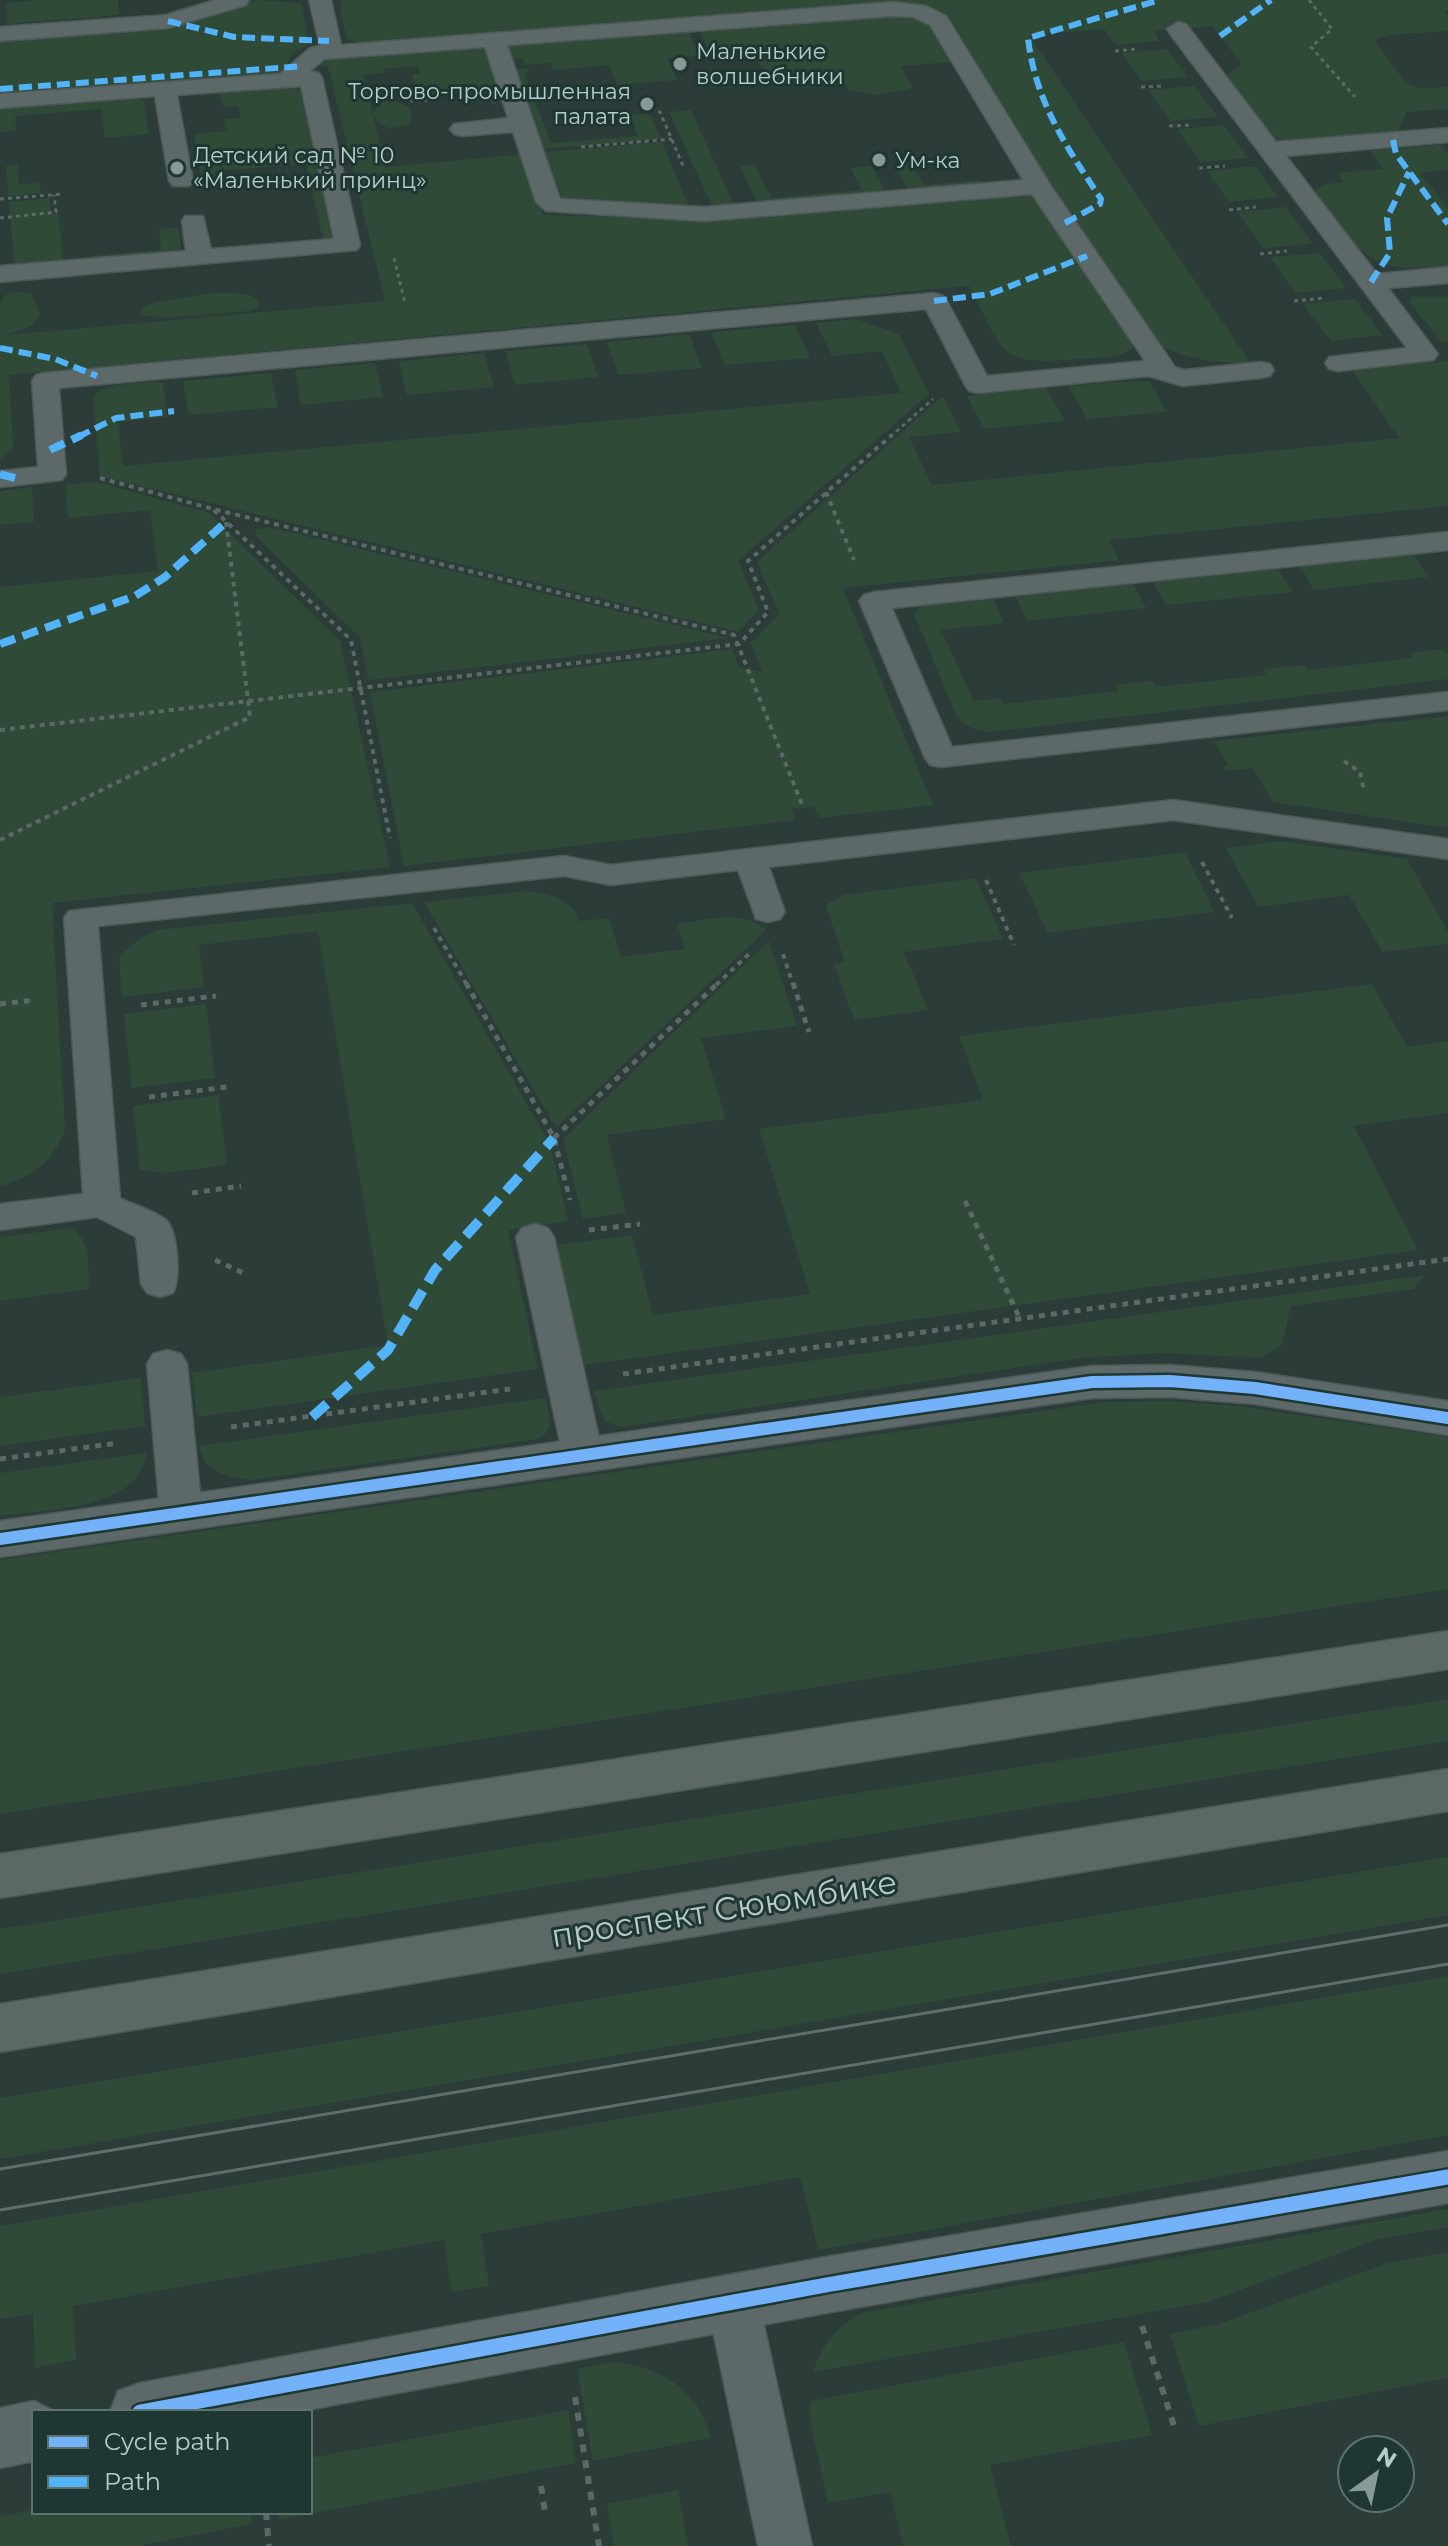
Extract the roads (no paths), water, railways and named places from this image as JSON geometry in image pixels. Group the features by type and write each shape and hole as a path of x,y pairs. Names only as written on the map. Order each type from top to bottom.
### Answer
{"main road":[{"path":"0,1876 1448,1650"},
{"name":"проспект Сююмбике","path":"0,2028 1448,1790"}],"street":[{"path":"0,1539 1092,1382 1170,1381 1255,1388 1448,1418"},
{"path":"151,2410 733,2302 1448,2177"},
{"path":"0,2438 32,2431"}],"lane":[{"path":"0,34 168,21 238,0"},
{"path":"320,0 332,52"},
{"path":"287,79 318,53 893,9 918,11 938,21 1039,186 1166,373"},
{"path":"1178,29 1425,354 1338,363"},
{"path":"494,40 548,202 555,206 704,214 1039,186"},
{"path":"0,101 311,78 348,245 0,274"},
{"path":"165,89 181,181"},
{"path":"470,154 459,118 522,124"},
{"path":"1270,150 1448,135"},
{"path":"194,221 200,258"},
{"path":"1371,282 1448,275"},
{"path":"0,479 52,474 45,381 934,301 978,385 1151,368 1182,378 1261,370"},
{"path":"1448,541 874,601 941,758 1448,701"},
{"path":"102,1204 81,918 564,866 611,875 1173,810 1448,849"},
{"path":"750,858 771,921"},
{"path":"0,1217 102,1204 154,1230 160,1284"},
{"path":"535,1237 583,1456"},
{"path":"167,1364 181,1513"},
{"path":"733,2302 785,2546"}],"tram line":[{"path":"0,2169 1448,1925"},
{"path":"0,2210 1448,1964"}],"place":[{"name":"Маленькие волшебники","path":"680,64"},
{"name":"Торгово-промышленная палата","path":"647,104"},
{"name":"Ум-ка","path":"879,160"},
{"name":"Детский сад № 10 «Маленький принц»","path":"177,168"}]}
